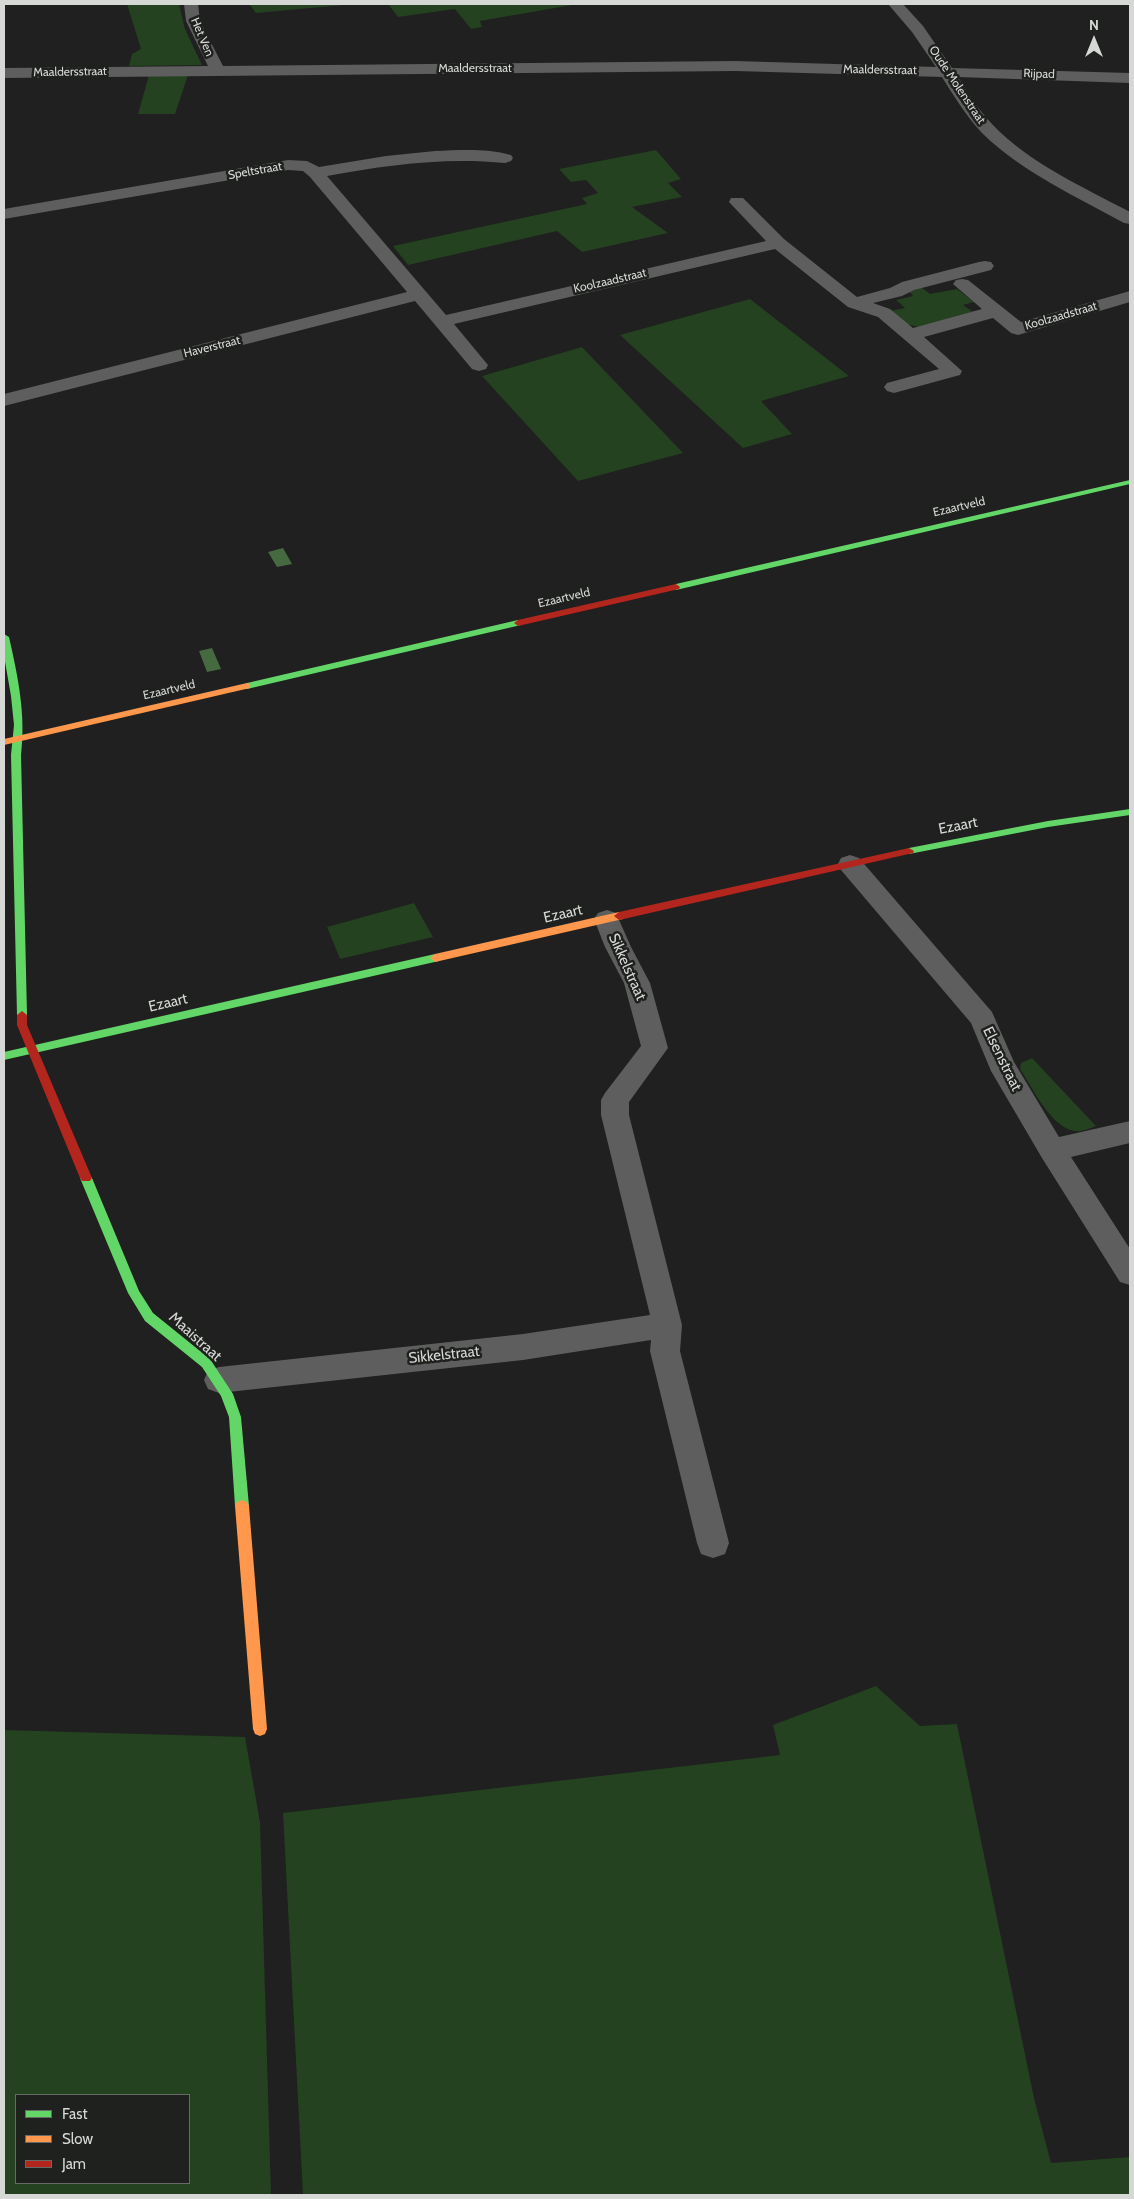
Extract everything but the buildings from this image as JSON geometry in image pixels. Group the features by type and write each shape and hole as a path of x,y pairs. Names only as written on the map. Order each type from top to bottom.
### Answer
{"street":[{"name":"Het Ven","path":"191,4 193,21 217,70"},
{"name":"Oude Molenstraat","path":"895,4 921,31 973,112 1004,142 1033,163 1130,219"},
{"name":"Maaldersstraat","path":"4,73 735,66 947,72"},
{"name":"Rijpad","path":"947,72 1130,78"},
{"name":"Speltstraat","path":"4,214 288,165 307,166 316,173 373,162 480,154 505,158"},
{"path":"316,173 479,365"},
{"path":"736,202 778,243 854,303 884,313 953,371 894,387"},
{"name":"Koolzaadstraat","path":"443,321 778,243"},
{"path":"854,303 896,292 908,286 984,266"},
{"name":"Koolzaadstraat","path":"962,284 1018,329 1130,296"},
{"name":"Haverstraat","path":"4,400 420,294"},
{"path":"910,335 996,311"},
{"name":"Ezaartveld","path":"4,742 1130,482"},
{"name":"Maaistraat","path":"4,637 20,710 20,738 16,765 22,1025 134,1293 149,1316 206,1363 227,1394 235,1416 260,1729"},
{"name":"Ezaart","path":"4,1056 850,864 1039,826 1130,812"},
{"name":"Elsenstraat","path":"850,864 983,1019 1001,1064 1052,1150 1130,1273"},
{"name":"Sikkelstraat","path":"606,919 618,947 638,983 656,1048 615,1100 615,1114 667,1325 664,1351 714,1543"},
{"path":"1052,1150 1130,1132"},
{"name":"Sikkelstraat","path":"219,1380 523,1347 667,1325"}],"shaded area":[{"path":"127,4 179,4 185,29 202,65 129,66 132,54 141,49"},
{"path":"249,4 355,4 256,13"},
{"path":"388,4 578,4 480,21 482,27 471,29 455,9 398,17"},
{"path":"149,75 188,75 175,114 138,114"},
{"path":"656,150 681,179 668,183 682,197 632,207 668,233 582,252 557,231 408,265 393,246 587,204 582,198 598,193 586,180 571,182 559,169"},
{"path":"921,287 930,294 957,289 974,302 963,305 973,312 919,327 906,324 890,311 905,308 896,300 913,296 908,290"},
{"path":"750,299 849,376 761,401 792,434 743,448 620,335"},
{"path":"582,347 683,453 578,481 482,376"},
{"path":"283,548 292,564 277,567 268,552"},
{"path":"212,648 221,669 207,672 199,651"},
{"path":"414,903 433,937 340,959 327,927"},
{"path":"1032,1058 1096,1126 1081,1131 1071,1130 1062,1126 1053,1118 1045,1109 1020,1069 1021,1063"},
{"path":"876,1686 920,1726 957,1724 1034,2098 1051,2163 1130,2157 1130,2195 303,2195 283,1813 780,1755 773,1725"},
{"path":"4,1730 245,1737 260,1822 271,2195 4,2195"}],"traffic: fast":[{"path":"676,587 1130,482"},
{"path":"247,686 518,623"},
{"path":"4,637 14,681 18,710 16,755 22,1015"},
{"path":"909,851 1048,824 1130,812"},
{"path":"4,1056 435,958"},
{"path":"86,1178 134,1293 149,1317 206,1363 227,1394 235,1417 242,1506"}],"traffic: slow":[{"path":"4,742 247,686"},
{"path":"435,958 619,916"},
{"path":"242,1506 260,1729"}],"traffic: jam":[{"path":"518,623 676,587"},
{"path":"619,916 909,851"},
{"path":"22,1015 22,1025 86,1178"}]}
